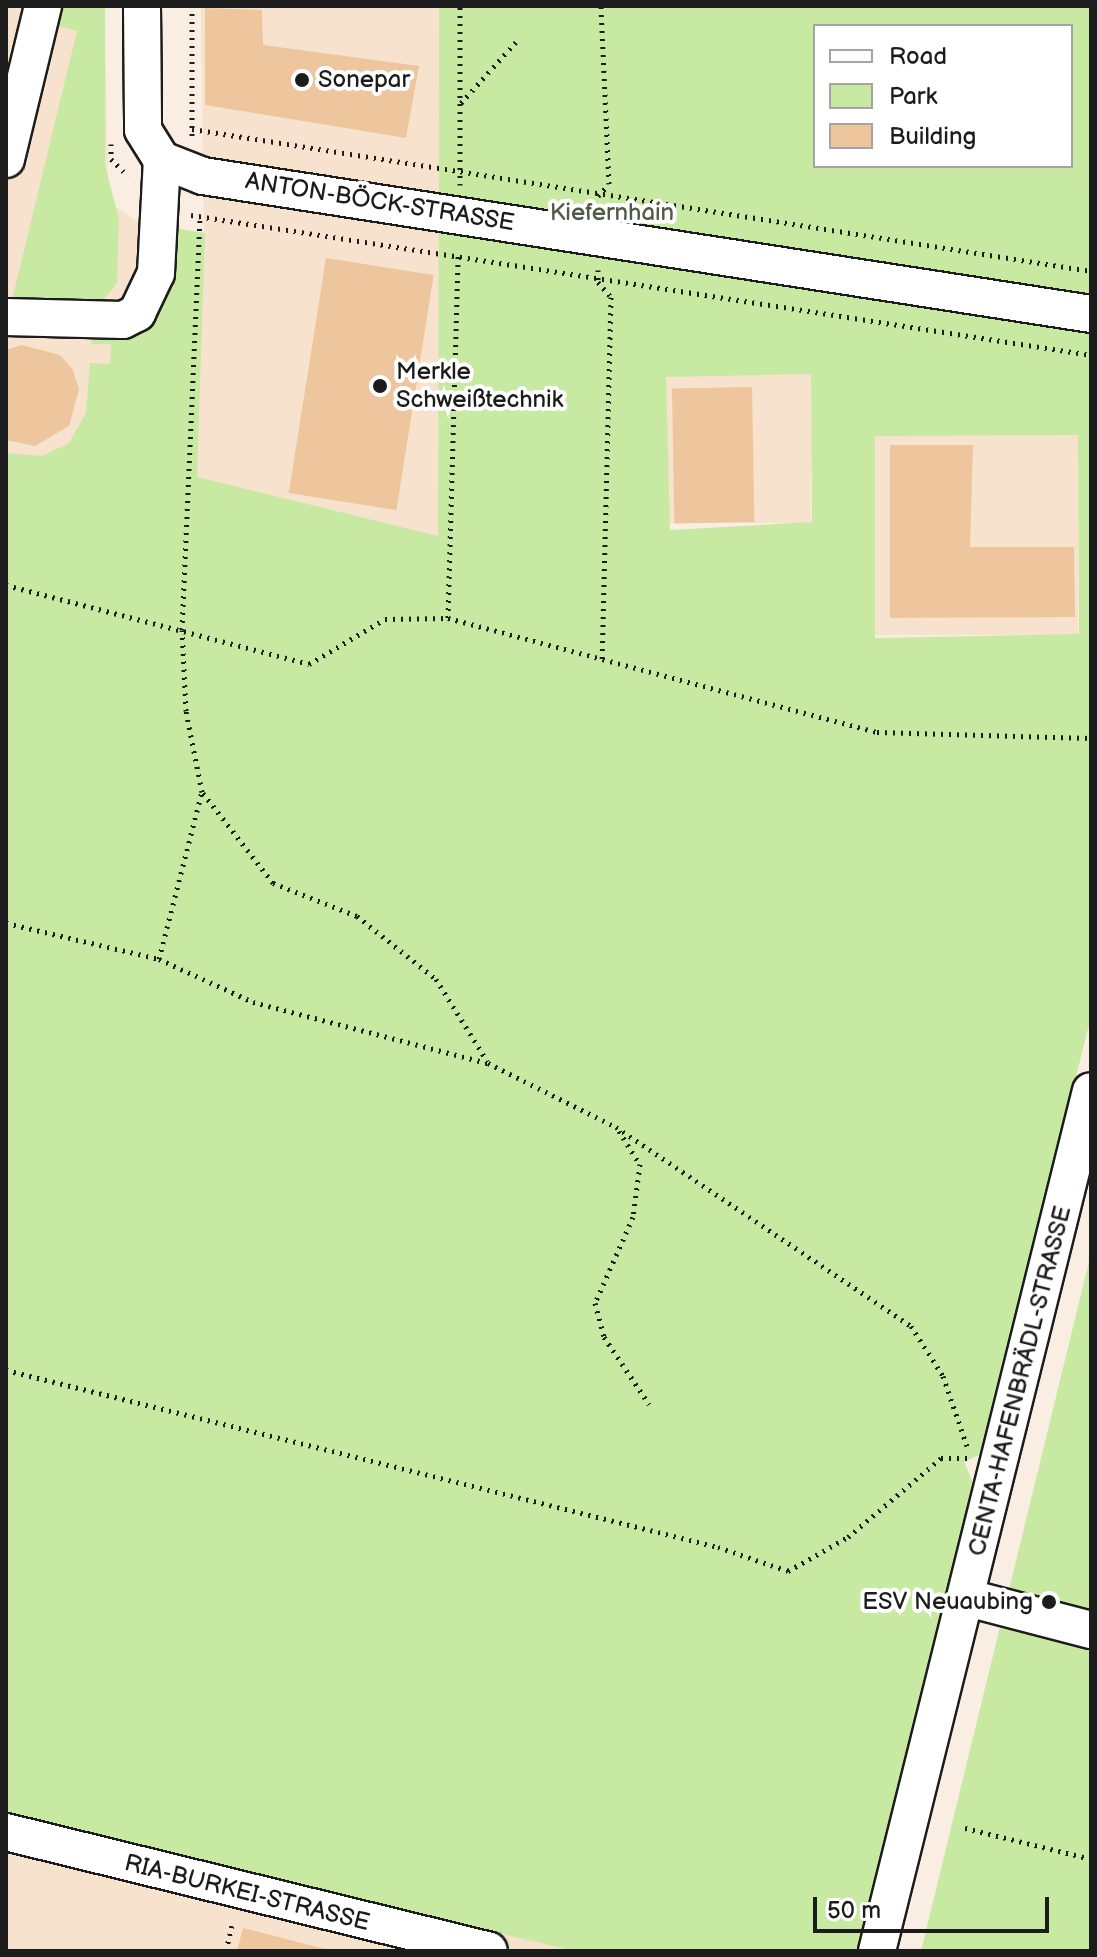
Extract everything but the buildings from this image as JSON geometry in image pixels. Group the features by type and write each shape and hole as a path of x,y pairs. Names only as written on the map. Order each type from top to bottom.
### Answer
{"street":[{"path":"6,159 43,6"},
{"path":"6,317 123,320 137,313 156,273 162,160 143,130 142,6"},
{"name":"ANTON-BÖCK-STRASSE","path":"162,160 203,176 1091,314"},
{"name":"CENTA-HAFENBRÄDL-STRASSE","path":"877,1951 968,1598 1091,1091"},
{"path":"968,1598 1091,1630"},
{"name":"RIA-BURKEI-STRASSE","path":"6,1832 489,1951"}],"path":[{"path":"192,6 192,129 598,196 1091,271"},
{"path":"448,618 460,174 460,6"},
{"path":"601,6 609,184 598,196 598,282 611,297 602,659"},
{"path":"461,103 516,42"},
{"path":"159,959 202,792 186,711 182,630 200,216 598,282 1091,355"},
{"path":"6,585 309,664 385,619 448,618 877,732 1091,738"},
{"path":"202,792 273,883 357,916 436,979 488,1063"},
{"path":"6,923 159,959 253,1002 488,1063 616,1127 911,1326 943,1376 972,1458 941,1458 848,1537 788,1571 718,1547 6,1370"},
{"path":"616,1127 640,1164 633,1217 595,1303 604,1337 649,1404"},
{"path":"965,1828 1091,1859"}],"shaded area":[{"path":"6,6 105,6 108,190 115,206 138,222 204,233 201,6 439,6 438,537 196,477 6,485"},
{"path":"665,374 811,374 811,523 665,523"},
{"path":"875,435 1078,435 1078,635 875,635"},
{"path":"6,1756 809,1951 6,1951"}],"green space":[{"path":"62,6 105,6 105,165 119,219 117,283 99,305 12,300 77,31 57,26"},
{"name":"Kiefernhain","path":"439,6 1091,6 1091,1017 981,1454 964,1462 974,1485 857,1951 574,1951 6,1815 6,453 42,456 69,443 86,413 90,363 110,364 111,344 91,344 92,339 131,335 161,311 174,281 173,228 205,233 197,477 438,536","holes":["811,374 812,522 670,530 666,377","1078,435 1079,634 875,638 875,436"]},
{"name":"ESV Neuaubing","path":"1091,1253 1091,1951 921,1951"}],"place":[{"name":"Sonepar","path":"302,80"},
{"name":"Merkle Schweißtechnik","path":"380,386"},
{"name":"ESV Neuaubing","path":"1049,1602"}]}
